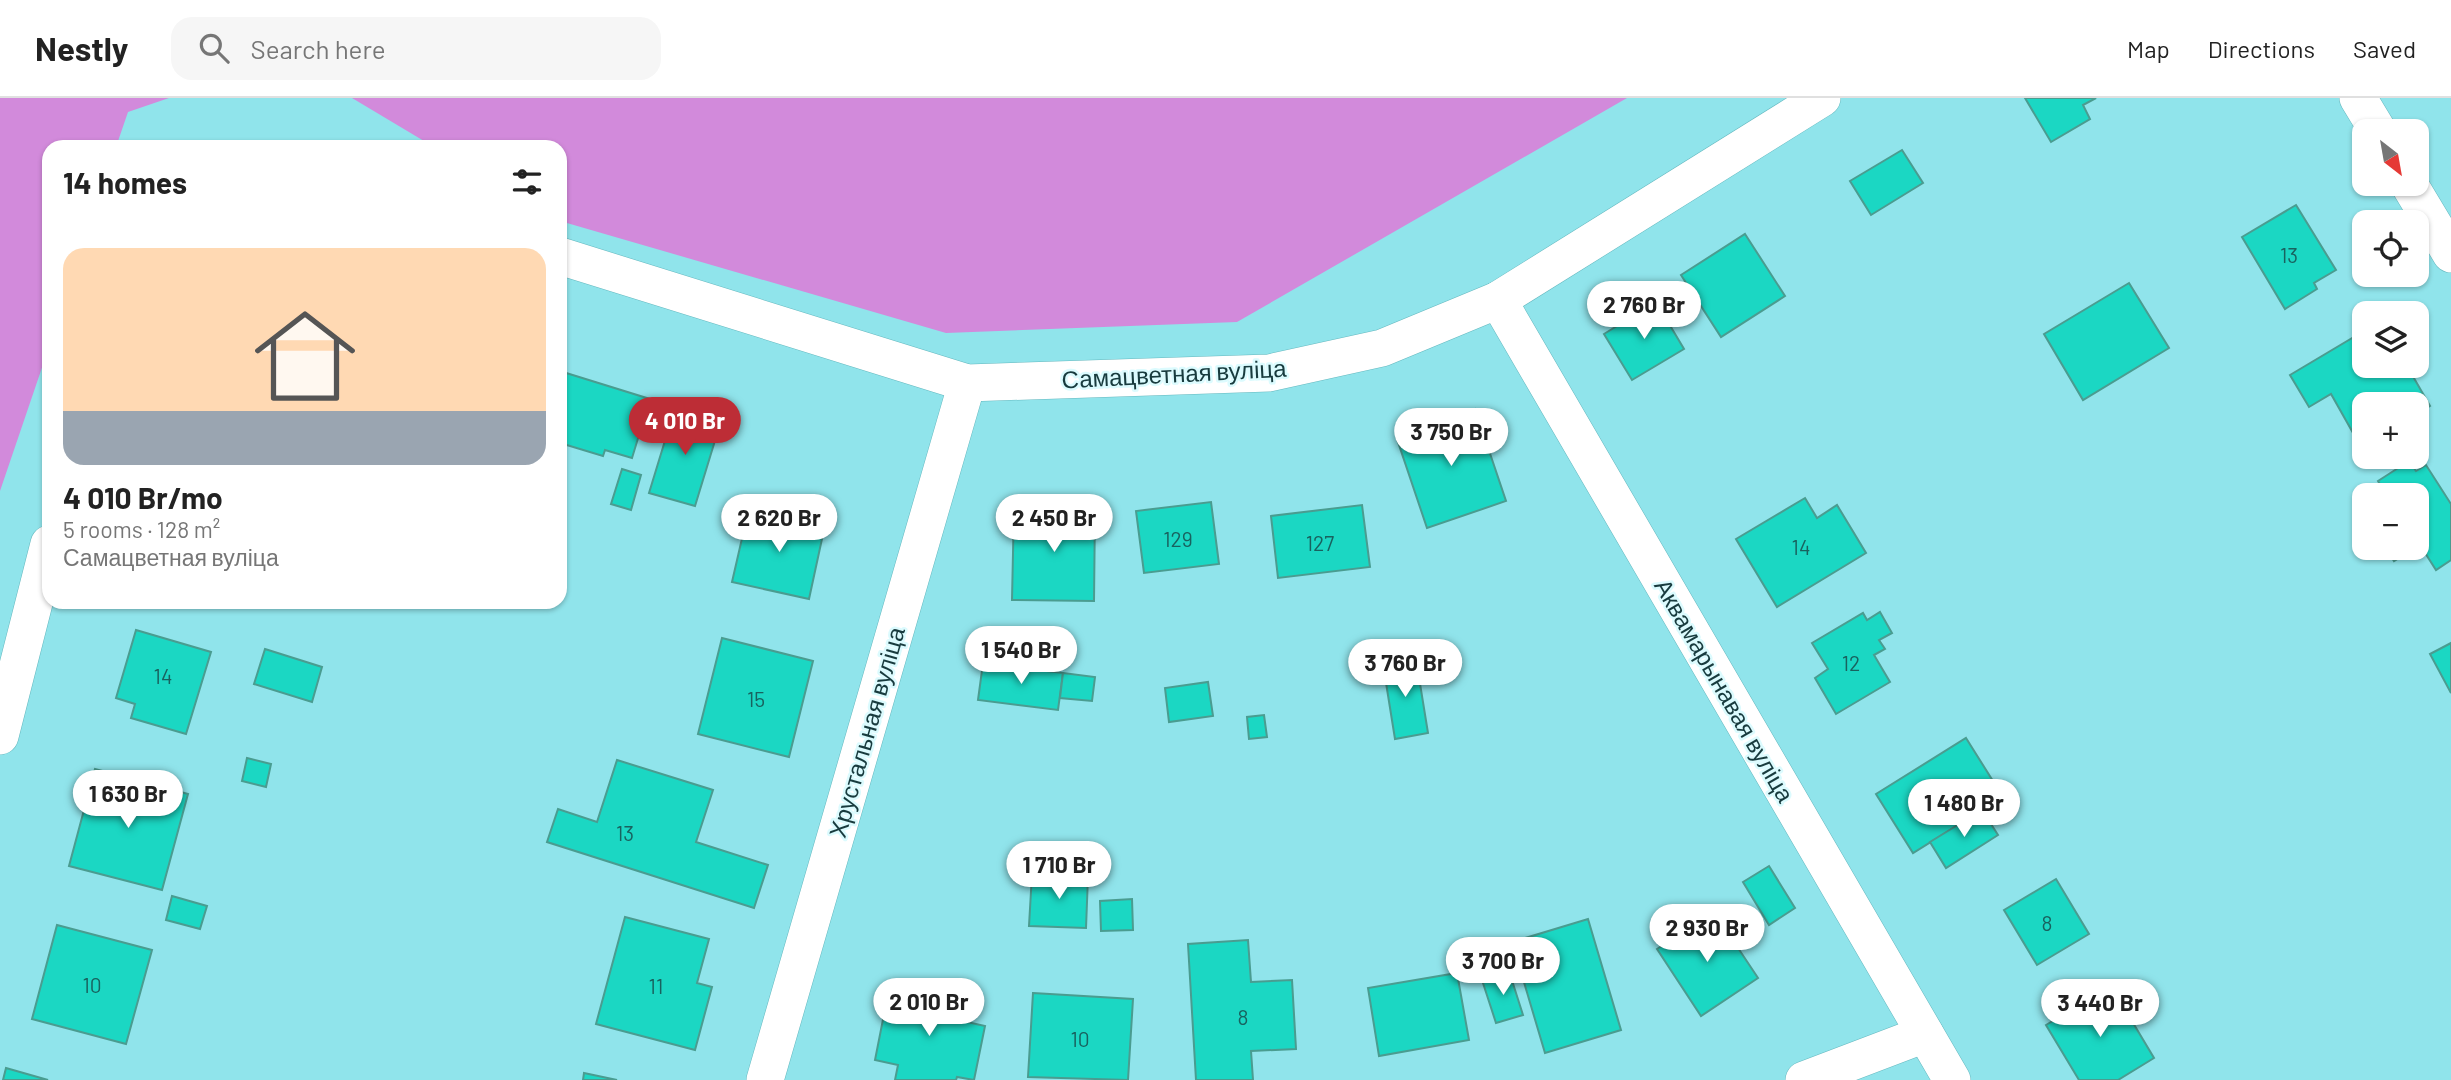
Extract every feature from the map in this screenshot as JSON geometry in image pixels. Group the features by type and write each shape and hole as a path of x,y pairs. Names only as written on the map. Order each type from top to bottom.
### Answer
{"street":[{"name":"Самацветная вуліца","path":"567,258 967,383 1269,373 1382,348 1498,300 1822,98"},
{"path":"2358,98 2371,119"},
{"path":"2416,196 2451,254"},
{"name":"Аквамарынавая вуліца","path":"1498,300 1952,1080"},
{"name":"Хрустальная вуліца","path":"765,1080 967,383"},
{"path":"0,736 42,571"},
{"path":"1804,1080 1925,1034"}],"shaded area":[{"path":"0,98 169,98 128,112 118,140 42,140 42,368 0,491"},
{"path":"352,98 1627,98 1237,322 946,333 567,223 567,140 422,140"}],"building":[{"path":"2025,98 2096,98 2083,105 2090,119 2051,142"},
{"path":"1902,150 1923,183 1871,215 1850,181"},
{"path":"2296,205 2336,270 2314,283 2317,289 2285,309 2242,237"},
{"path":"1745,234 1785,296 1721,337 1681,275"},
{"path":"2129,283 2169,348 2083,400 2044,334"},
{"path":"1656,302 1684,349 1632,380 1604,334"},
{"path":"2352,338 2352,378 2414,378 2422,392 2352,392 2352,431 2331,394 2309,407 2290,375"},
{"path":"567,373 650,399 632,458 605,450 603,456 567,445"},
{"path":"675,408 721,421 695,506 649,493"},
{"path":"1475,409 1506,501 1427,528 1396,436"},
{"path":"622,469 641,475 631,510 611,504"},
{"path":"2397,469 2429,469 2451,504 2451,560 2436,570 2429,559 2429,483 2378,481"},
{"path":"1805,498 1817,518 1837,505 1866,553 1777,607 1736,539"},
{"path":"1211,502 1219,564 1144,573 1136,511"},
{"path":"1362,505 1370,567 1278,578 1271,516"},
{"path":"1014,506 1095,508 1094,601 1012,600"},
{"path":"749,508 825,525 809,599 732,582"},
{"path":"1880,612 1892,633 1879,640 1885,649 1874,655 1890,682 1836,714 1815,678 1828,669 1812,643 1863,613 1867,620"},
{"path":"136,630 211,652 186,734 131,718 135,704 116,698"},
{"path":"722,638 813,661 789,757 698,734"},
{"path":"2451,643 2451,693 2430,654"},
{"path":"265,649 322,667 312,702 254,684"},
{"path":"1416,659 1428,733 1395,739 1383,664"},
{"path":"983,663 1063,673 1058,710 978,700"},
{"path":"1063,673 1095,677 1092,701 1060,698"},
{"path":"1208,682 1213,716 1169,722 1165,688"},
{"path":"1264,715 1267,737 1249,739 1247,717"},
{"path":"1966,738 2003,797 1913,853 1876,794"},
{"path":"247,758 271,764 266,787 242,781"},
{"path":"617,760 713,790 696,842 768,865 754,908 547,842 558,809 597,822"},
{"path":"95,769 188,794 162,890 69,866"},
{"path":"1982,810 1998,835 1946,868 1930,842"},
{"path":"1769,866 1795,908 1769,925 1743,882"},
{"path":"1032,874 1088,876 1086,928 1029,926"},
{"path":"2056,879 2089,934 2037,965 2004,910"},
{"path":"172,896 207,906 200,929 166,920"},
{"path":"1132,899 1133,930 1101,931 1100,901"},
{"path":"1714,912 1758,978 1701,1016 1657,949"},
{"path":"625,917 709,939 697,983 712,987 695,1050 596,1024"},
{"path":"1588,919 1621,1030 1545,1053 1512,942"},
{"path":"57,925 152,950 126,1044 32,1019"},
{"path":"1248,940 1251,982 1292,980 1296,1049 1251,1051 1253,1080 1196,1080 1188,944"},
{"path":"1509,971 1523,1015 1496,1023 1482,980"},
{"path":"1457,973 1469,1040 1379,1056 1368,988"},
{"path":"2111,986 2154,1058 2118,1080 2079,1080 2046,1025"},
{"path":"889,989 971,1003 967,1022 985,1026 974,1080 957,1077 956,1080 895,1080 898,1065 875,1060"},
{"path":"1033,993 1133,999 1128,1080 1028,1077"},
{"path":"6,1068 48,1080 3,1080"},
{"path":"584,1073 617,1080 583,1080"}]}
